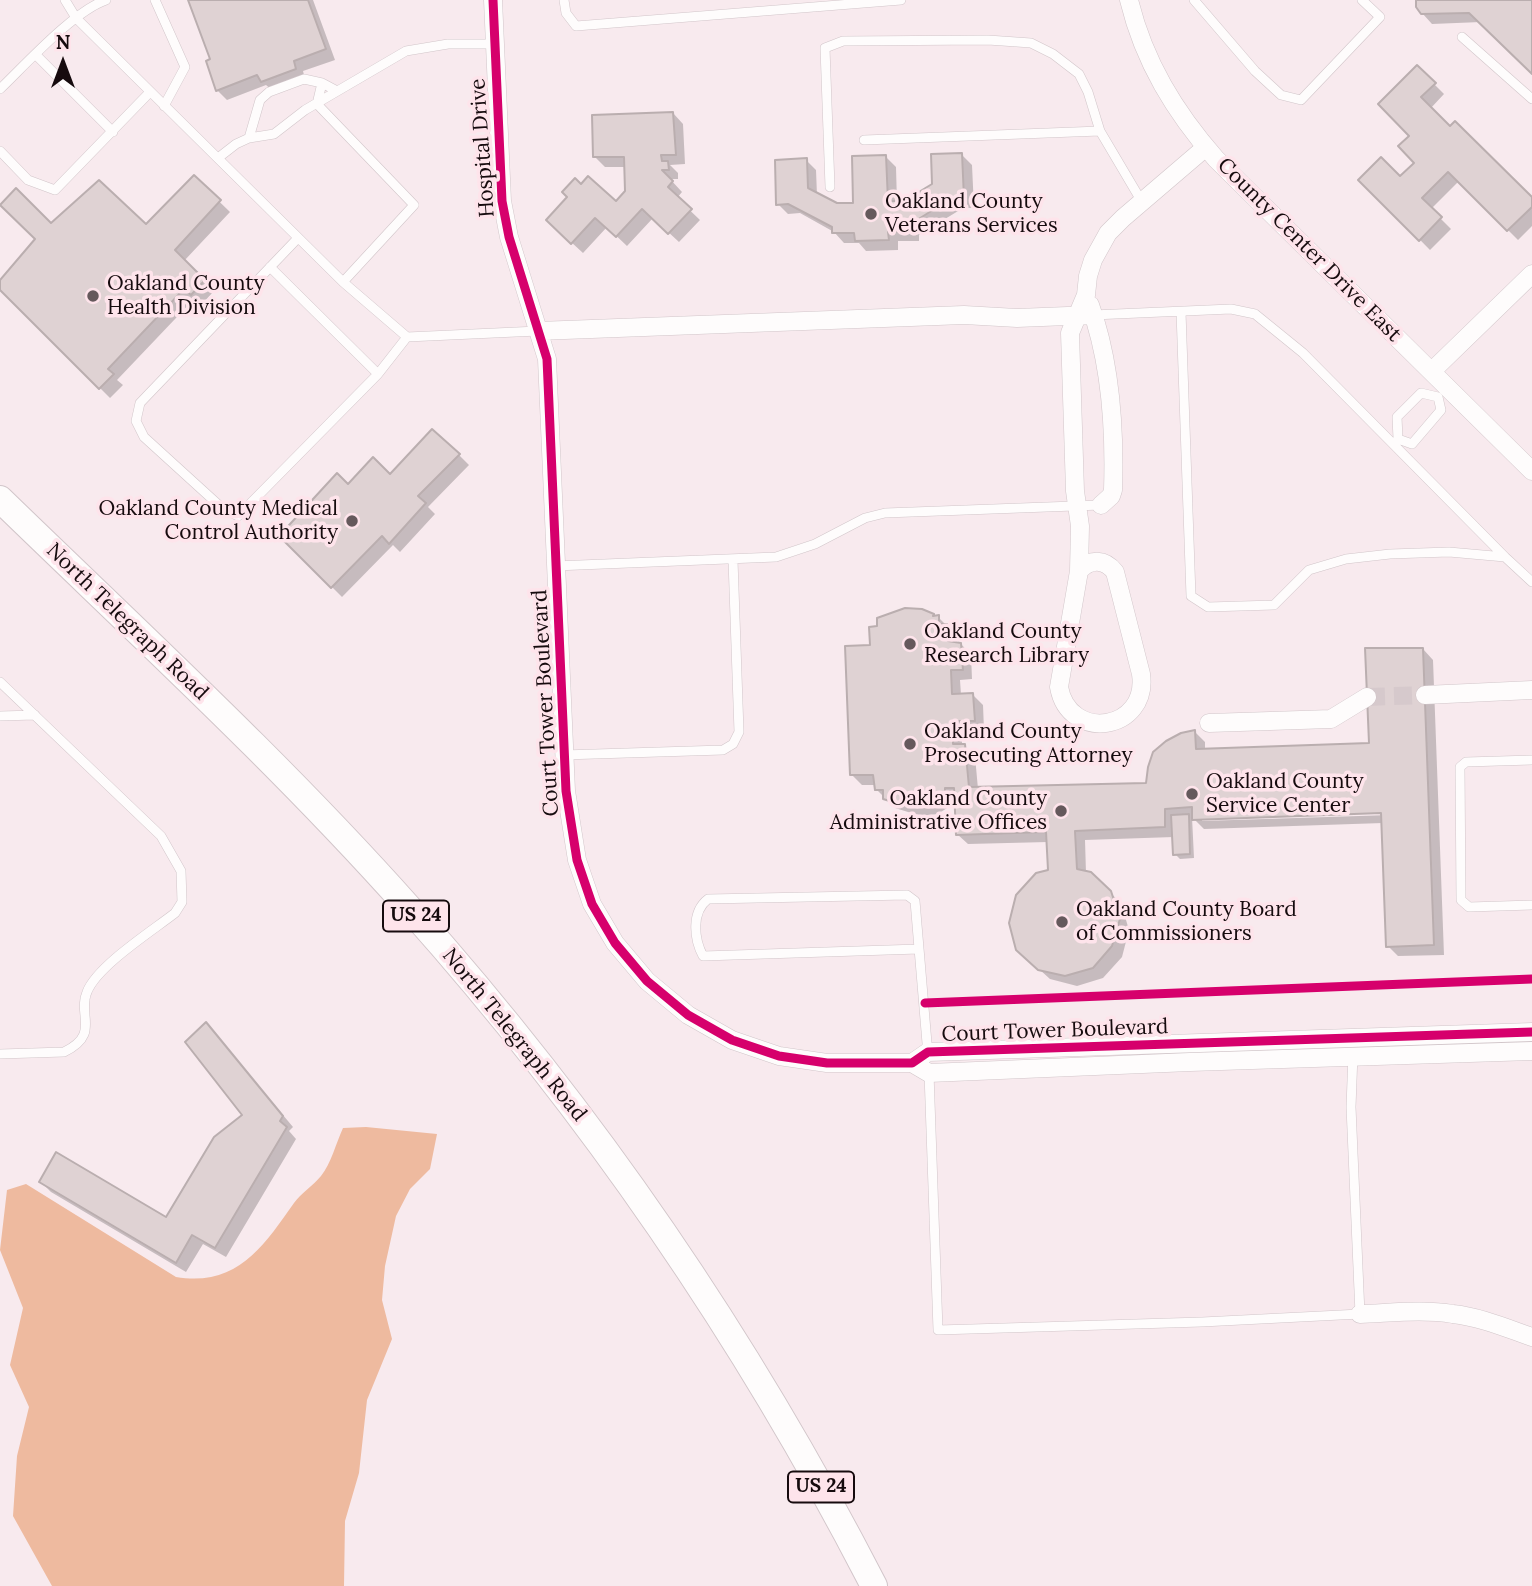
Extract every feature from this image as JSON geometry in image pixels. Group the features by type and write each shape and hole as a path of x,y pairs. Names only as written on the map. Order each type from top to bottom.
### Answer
{"main road":[{"name":"North Telegraph Road","path":"0,499 320,812 408,907 506,1022 598,1140 685,1263 797,1446 874,1586"}],"street":[{"name":"Hospital Drive","path":"493,0 502,201 509,237 538,331"},
{"name":"County Center Drive East","path":"1129,0 1158,79 1180,115 1206,147 1432,371 1443,392 1532,471"},
{"path":"1079,571 1083,566 1096,561 1108,564 1115,572 1141,674 1142,690 1137,702 1125,716 1110,723 1094,723 1076,716 1067,708 1060,692 1059,673 1079,571 1070,333 1085,316 1090,269 1102,242 1115,225 1206,147"},
{"path":"1432,371 1532,274"},
{"path":"538,331 964,315 1017,318 1085,316 1099,331 1109,380 1113,490 1111,496 1101,505"},
{"name":"Court Tower Boulevard","path":"538,331 547,359 563,755 572,838 579,870 589,896 615,943 660,993 717,1033 763,1052 827,1063 912,1063 929,1073 1532,1051"},
{"path":"1425,695 1532,690"},
{"path":"1209,723 1331,719 1367,697"},
{"name":"Court Tower Boulevard","path":"912,1063 928,1052 1532,1032"},
{"path":"1360,1314 1455,1314 1532,1337"}],"lane":[{"path":"65,0 76,18 164,106 343,282 407,337 538,331"},
{"path":"0,89 76,18 93,4 106,0"},
{"path":"155,0 185,67 164,106"},
{"path":"564,0 566,13 576,26 784,4 901,0"},
{"path":"1194,0 1255,71 1281,95 1301,100 1380,17 1367,2"},
{"path":"1462,37 1532,99"},
{"path":"830,187 825,48 843,41 988,40 1031,43 1053,54 1079,74 1088,92 1100,131 1142,202"},
{"path":"218,158 248,138 274,134 337,91 406,51 449,44 494,44"},
{"path":"36,55 113,132"},
{"path":"248,138 260,100 269,92 304,79 322,83 337,91"},
{"path":"317,104 322,83"},
{"path":"0,151 29,180 55,190 150,92"},
{"path":"317,104 414,205 343,282"},
{"path":"864,139 1100,131"},
{"path":"298,238 140,403 136,421 144,437 222,508 238,516 378,374 407,337"},
{"path":"270,267 378,374"},
{"path":"1085,316 1231,309 1255,314 1303,353 1395,441 1532,582"},
{"path":"1181,312 1191,596 1209,607 1274,606 1309,570 1346,559 1449,552 1505,557"},
{"path":"1443,392 1441,410 1412,444 1395,441 1397,417 1421,393 1443,392"},
{"path":"555,566 762,559 789,554 865,518 885,513 1101,505"},
{"path":"563,755 723,750 733,744 739,732 733,560"},
{"path":"0,682 161,836 181,871 182,902 174,913 101,971 86,993 85,1032 74,1048 64,1052 0,1054"},
{"path":"0,716 35,715"},
{"path":"1532,760 1465,762 1460,767 1461,900 1469,907 1532,905"},
{"path":"919,949 703,956 697,944 696,918 700,905 708,899 907,895 915,901 928,1052 938,1331 1360,1314 1351,1107 1353,1038"}],"shaded area":[{"path":"366,1127 437,1134 430,1169 410,1189 396,1216 385,1266 382,1300 392,1339 367,1400 359,1473 345,1521 344,1586 52,1586 13,1516 17,1456 29,1407 10,1365 23,1308 0,1250 7,1190 26,1184 176,1277 216,1276 232,1270 246,1260 271,1235 297,1199 325,1171 343,1128"}],"building":[{"path":"188,0 308,0 326,49 294,61 296,69 261,82 257,75 216,91 206,61 210,59"},
{"path":"1416,0 1532,0 1532,74 1469,13 1421,14 1416,7"},
{"path":"1417,65 1436,83 1421,97 1450,126 1455,121 1532,197 1532,207 1507,231 1448,172 1422,198 1442,217 1419,241 1358,180 1381,157 1400,176 1414,163 1398,146 1409,136 1378,104"},
{"path":"673,112 676,155 661,155 662,161 668,161 669,170 662,170 673,181 668,187 692,209 668,234 642,209 616,237 595,218 571,244 546,220 567,197 562,192 575,178 581,184 588,176 616,201 625,191 624,157 593,157 592,115"},
{"path":"962,153 964,198 952,198 909,225 910,231 888,232 889,240 855,241 854,233 832,233 832,227 788,204 776,205 775,160 807,158 808,188 837,203 853,203 852,156 886,155 888,201 904,201 932,184 931,154"},
{"path":"194,175 221,200 175,250 205,280 191,295 184,289 108,369 114,374 99,389 0,290 0,280 35,239 0,205 16,188 51,223 99,180 146,224"},
{"path":"432,429 460,454 418,496 426,503 389,544 382,536 331,588 279,536 337,473 348,484 373,457 390,474"},
{"name":"Oakland County Service Center","path":"905,608 922,609 934,614 933,616 939,615 939,624 947,624 948,641 961,643 963,670 951,670 952,694 973,693 975,721 953,721 953,744 965,744 969,787 1146,783 1153,752 1181,733 1195,730 1196,749 1369,743 1365,648 1423,648 1434,945 1386,947 1381,813 1192,820 1192,807 1165,809 1165,827 1075,831 1077,869 1091,872 1111,891 1120,919 1112,946 1093,968 1065,976 1038,970 1016,950 1009,923 1016,895 1036,873 1048,870 1046,832 956,835 954,788 945,788 945,797 909,807 883,799 883,790 875,790 873,775 850,775 845,646 870,645 869,627 877,626 877,618"},
{"path":"1189,814 1190,854 1173,855 1171,815"},
{"path":"206,1022 283,1116 280,1121 287,1127 215,1248 192,1235 176,1263 39,1182 56,1152 166,1217 214,1137 242,1115 185,1042"}],"tunnel":[{"path":"1367,697 1425,695"}],"cycle path":[{"path":"493,0 502,201 509,237 547,359 566,791 577,860 592,904 615,943 647,981 688,1015 732,1040 779,1056 827,1063 912,1063 928,1052 1532,1032"},
{"path":"925,1003 1532,979"}],"place":[{"name":"Oakland County Veterans Services","path":"871,214"},
{"name":"Oakland County Health Division","path":"93,296"},
{"name":"Oakland County Medical Control Authority","path":"352,521"},
{"name":"Oakland County Research Library","path":"910,644"},
{"name":"Oakland County Prosecuting Attorney","path":"910,744"},
{"name":"Oakland County Service Center","path":"1192,794"},
{"name":"Oakland County Administrative Offices","path":"1061,811"},
{"name":"Oakland County Board of Commissioners","path":"1062,922"}]}
